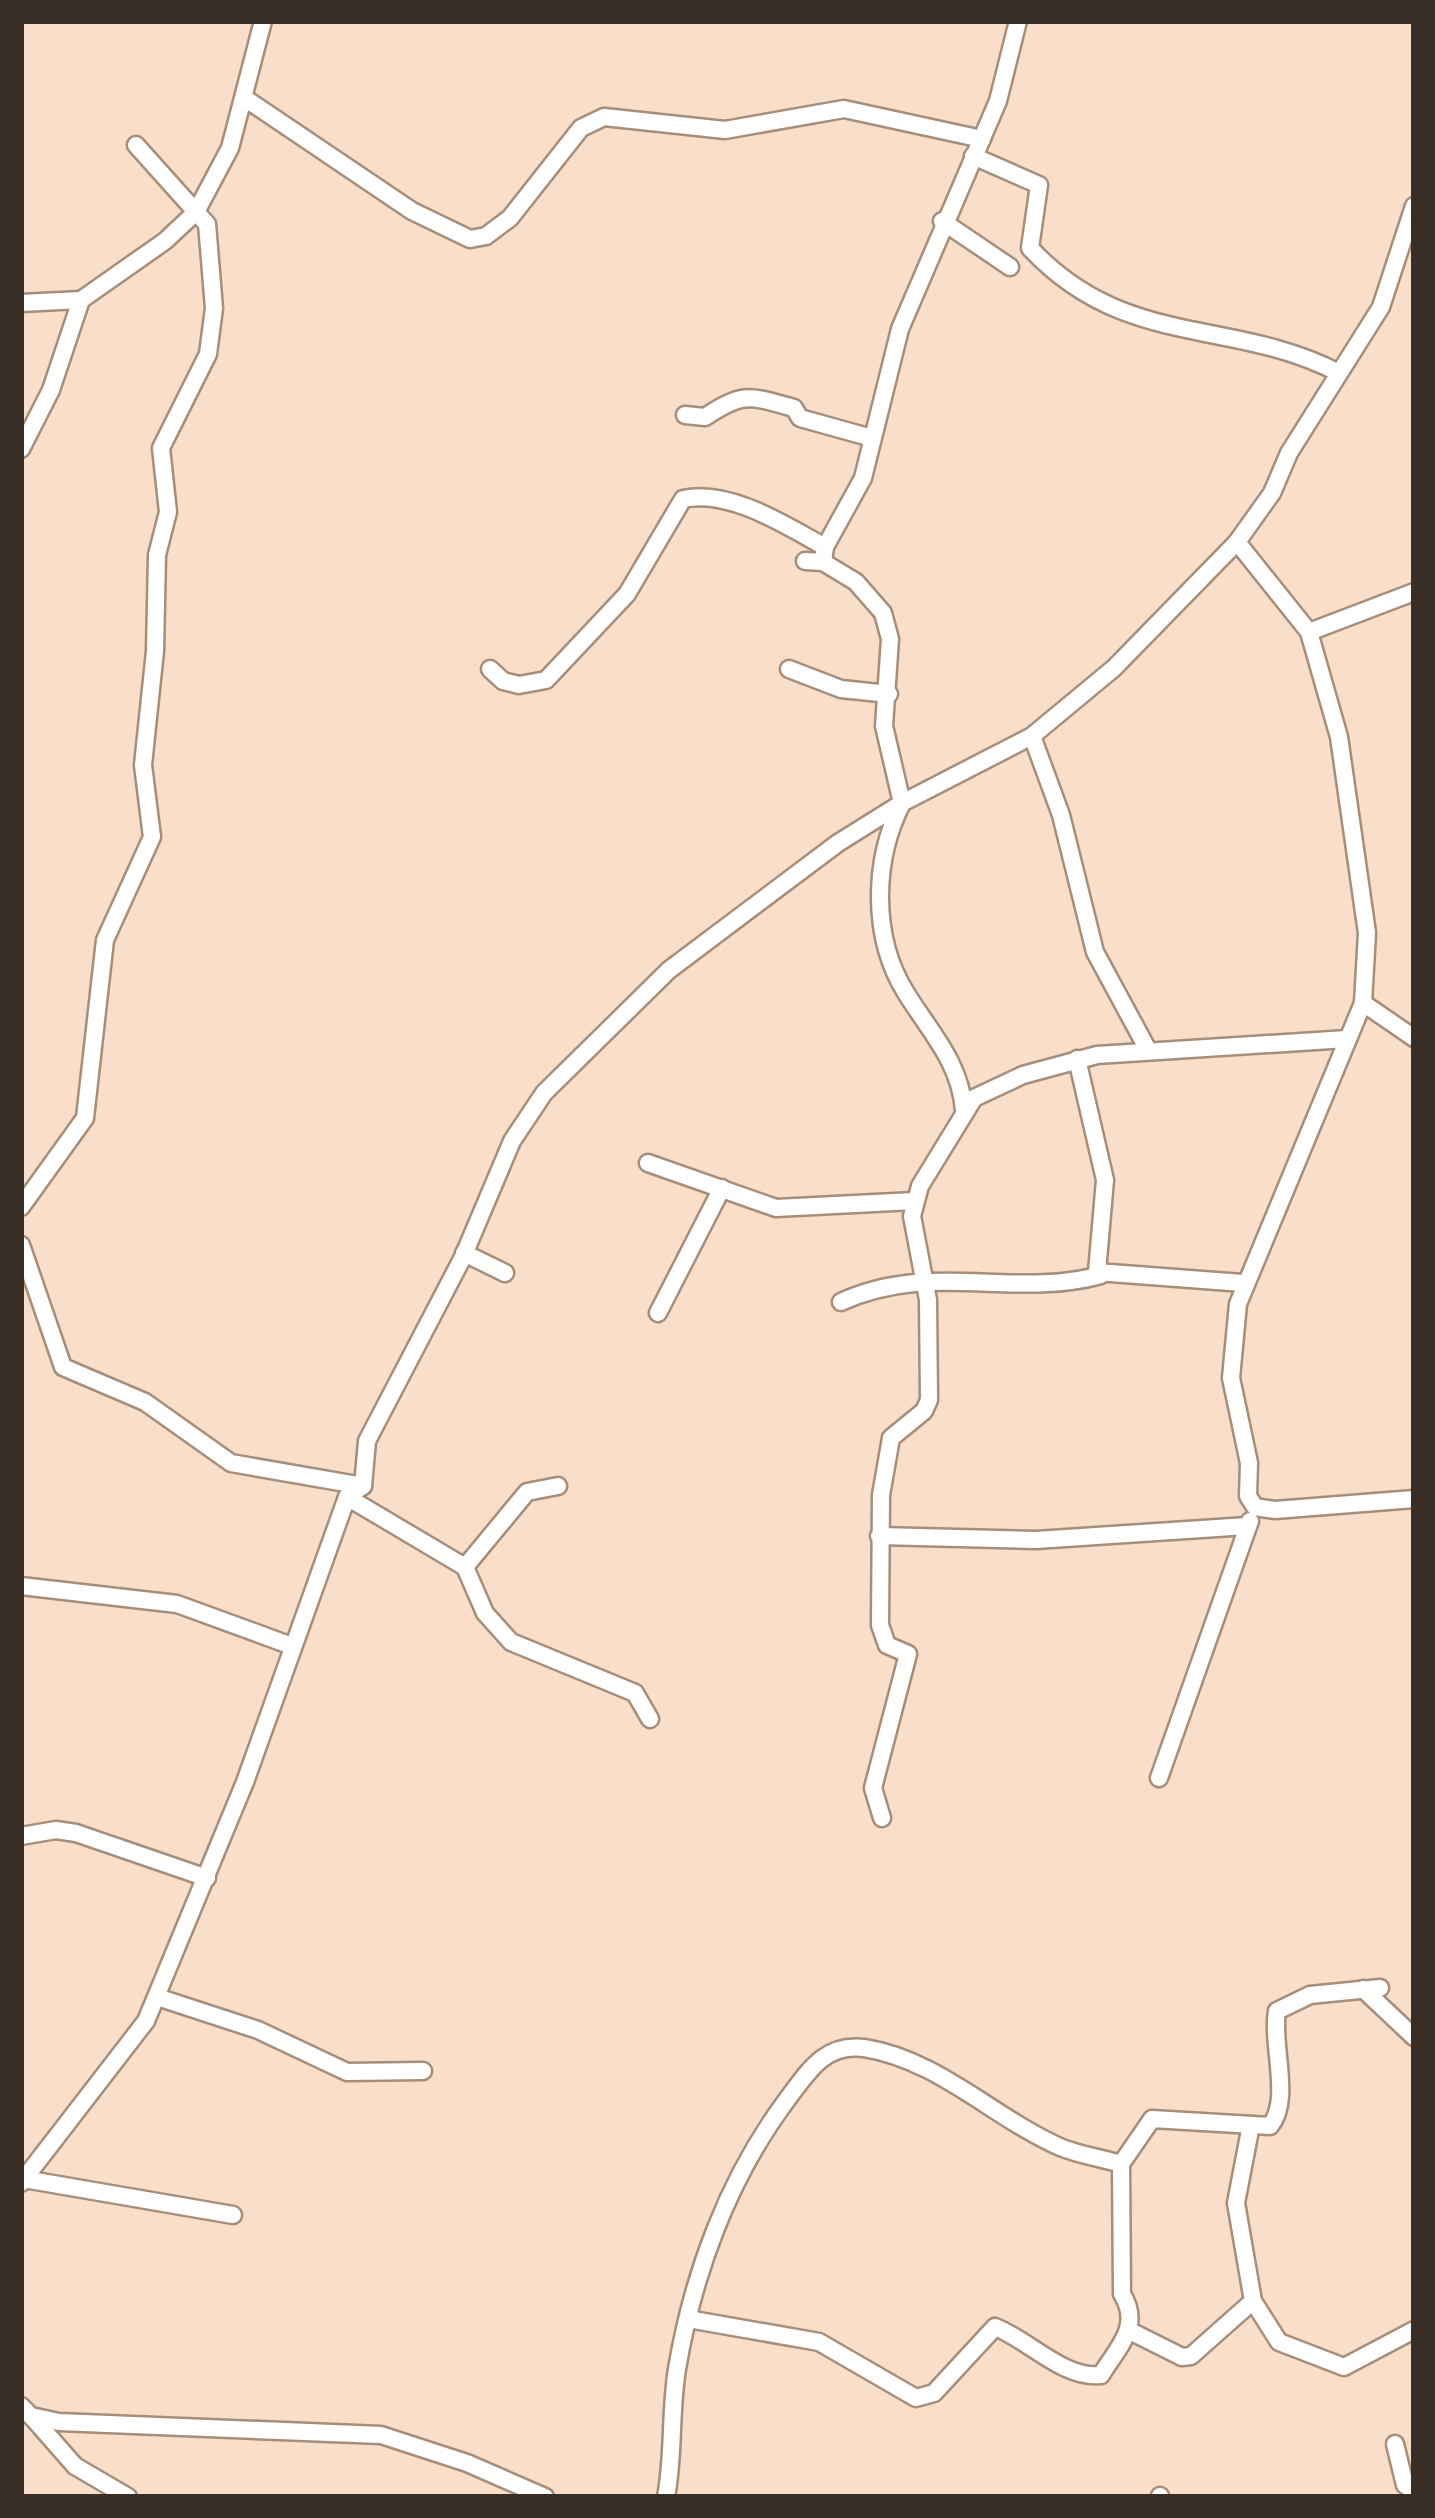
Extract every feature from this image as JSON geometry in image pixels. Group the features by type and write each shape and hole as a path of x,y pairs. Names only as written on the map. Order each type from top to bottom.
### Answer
{"street":[{"path":"21,304 81,300 165,242 196,212 223,168 246,99 263,21"},
{"path":"818,557 863,478 900,329 942,221 982,139 1018,21"},
{"path":"246,99 412,211 470,239 496,231 581,128 604,117 724,130 844,109 982,139"},
{"path":"21,1207 85,1118 105,940 152,837 143,765 155,650 157,555 167,512 161,448 208,354 214,308 207,224 136,145"},
{"path":"973,156 1039,184 1030,248 1099,302 1132,317 1310,360 1339,373"},
{"path":"363,1486 367,1441 464,1253 512,1141 544,1094 626,1008 838,843 902,803 1032,736 1114,668 1237,542 1272,493 1288,453 1381,307 1414,206"},
{"path":"942,221 1010,266"},
{"path":"21,449 51,390 81,300"},
{"path":"685,415 705,417 737,396 752,396 794,408 800,418 872,437"},
{"path":"490,669 502,681 519,685 546,680 627,594 683,500 706,497 741,506 873,597 890,639 884,726 902,803 885,836 881,920 886,951 903,989 954,1066 964,1110"},
{"path":"1237,542 1309,632 1339,737 1357,841 1367,950 1363,1003 1294,1174 1243,1283 1231,1341 1231,1378 1249,1463 1248,1496 1255,1507 1264,1508 1414,1498"},
{"path":"1309,632 1414,592"},
{"path":"789,669 841,688 889,694"},
{"path":"1032,736 1061,814 1095,952 1148,1050"},
{"path":"1363,1003 1414,1038"},
{"path":"882,1818 873,1788 908,1654 886,1646 880,1625 885,1451 890,1438 924,1412 929,1400 926,1279 917,1253 914,1201 964,1110 992,1088 1077,1058 1347,1039"},
{"path":"1077,1058 1105,1180 1095,1266 1101,1274"},
{"path":"648,1163 776,1208 914,1201"},
{"path":"658,1313 722,1188"},
{"path":"21,1245 63,1367 145,1402 231,1462 363,1486"},
{"path":"464,1253 505,1273"},
{"path":"841,1302 884,1284 926,1279 1074,1282 1101,1274 1243,1283"},
{"path":"232,2215 22,2181 99,2086 157,1997 207,1878 347,1497 363,1486"},
{"path":"465,1567 527,1492 558,1486"},
{"path":"347,1497 465,1567 485,1613 511,1642 635,1694 650,1719"},
{"path":"1159,1778 1247,1526 1264,1508"},
{"path":"879,1536 1036,1540 1247,1526"},
{"path":"21,1586 177,1604 292,1646"},
{"path":"21,1836 56,1830 76,1833 207,1878"},
{"path":"688,2319 819,2342 916,2398 934,2393 995,2327 1087,2376 1101,2375 1130,2331 1132,2309 1122,2294 1121,2164 1153,2119 1270,2126 1280,2105 1272,2038 1277,2011 1310,1995 1372,1989 1414,2037"},
{"path":"157,1997 258,2030 347,2072 423,2071"},
{"path":"666,2497 688,2319 728,2196 776,2114 814,2063 832,2050 865,2048 887,2054 930,2072 1062,2148 1121,2164"},
{"path":"1251,2126 1236,2204 1253,2301 1279,2342 1344,2367 1414,2330"},
{"path":"1130,2331 1182,2357 1191,2356 1253,2301"},
{"path":"26,2411 74,2466 128,2497"},
{"path":"26,2411 59,2422 381,2435 467,2463 544,2497"},
{"path":"1395,2444 1406,2485 1414,2491"}]}
